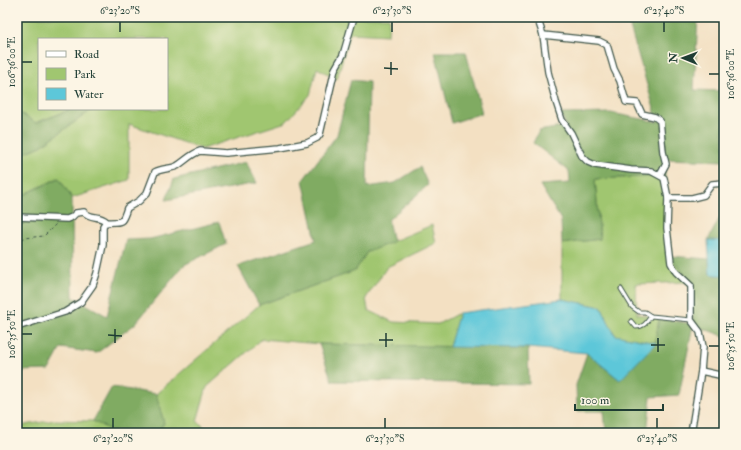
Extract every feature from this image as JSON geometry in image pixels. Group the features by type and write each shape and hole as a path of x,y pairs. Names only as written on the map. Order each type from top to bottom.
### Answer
{"street":[{"path":"17,217 67,219 76,213 84,212 88,216 102,217 107,222 119,222 123,219 127,208 139,201 147,193 155,172 161,169 176,166 196,152 226,153 307,144 317,138 320,134 335,69 343,55 354,17"},
{"path":"537,17 543,35 548,72 556,102 562,120 571,133 582,156 588,162 595,165 630,170 651,171 664,178 668,198 667,228 671,263 676,272 691,286 691,320 700,332 703,347 701,371 691,433"},
{"path":"543,35 599,41 607,45 614,69 620,80 626,102 637,103 642,114 655,117 660,121 663,152 666,164 660,175"},
{"path":"668,198 692,198 704,195 712,184 724,183"},
{"path":"17,327 65,312 81,302 93,285 103,245 103,226 107,222"},
{"path":"701,371 724,376"}],"lane":[{"path":"621,289 637,311 645,312 651,316 691,320"},
{"path":"631,321 636,327 641,327 644,326 651,316"}],"path":[{"path":"17,243 24,238 44,236 59,219"}],"green space":[{"path":"17,17 389,17 388,35 350,33 337,79 317,68 310,95 286,122 202,149 129,124 129,180 72,198 58,178 17,198 17,156 41,146 92,110 168,110 168,38 38,38 38,110 69,110 35,123 17,111"},
{"path":"627,17 698,17 694,90 724,91 724,161 663,159 665,176 595,179 600,239 562,244 561,220 540,185 570,183 569,171 533,143 539,131 566,126 561,114 611,113 658,122"},
{"path":"435,52 466,52 482,113 452,123"},
{"path":"351,80 369,82 367,187 395,183 420,167 428,185 388,220 393,242 367,252 355,271 259,305 238,266 316,240 303,180 337,135"},
{"path":"69,110 92,110 41,146 17,156 17,111 36,123"},
{"path":"246,162 257,183 166,200 174,179"},
{"path":"665,176 670,256 691,282 636,284 637,314 659,318 656,343 615,335 601,307 562,299 562,244 600,239 595,179"},
{"path":"59,178 72,198 73,297 107,316 126,240 150,239 219,222 226,244 184,265 135,324 97,353 61,348 49,370 17,371 17,198"},
{"path":"724,210 724,241 708,240"},
{"path":"432,225 436,243 387,267 366,298 368,310 393,322 438,324 459,313 449,347 319,344 262,339 207,387 197,421 211,433 157,433 164,423 156,394 259,305 355,271 367,252"},
{"path":"670,256 709,259 710,274 724,276 724,336 693,325 679,395 651,397 647,433 606,433 604,411 577,411 576,385 587,353 620,380 655,343 659,318 693,324 691,282"},
{"path":"319,344 528,348 529,384 332,381"},
{"path":"112,387 156,394 164,423 157,433 114,432 93,421"},
{"path":"55,420 93,421 114,432 17,433 17,431 25,425"}],"water":[{"path":"708,240 724,241 724,276 710,274"},
{"path":"562,299 601,307 615,335 656,343 620,380 587,353 528,348 449,347 459,313"}]}
